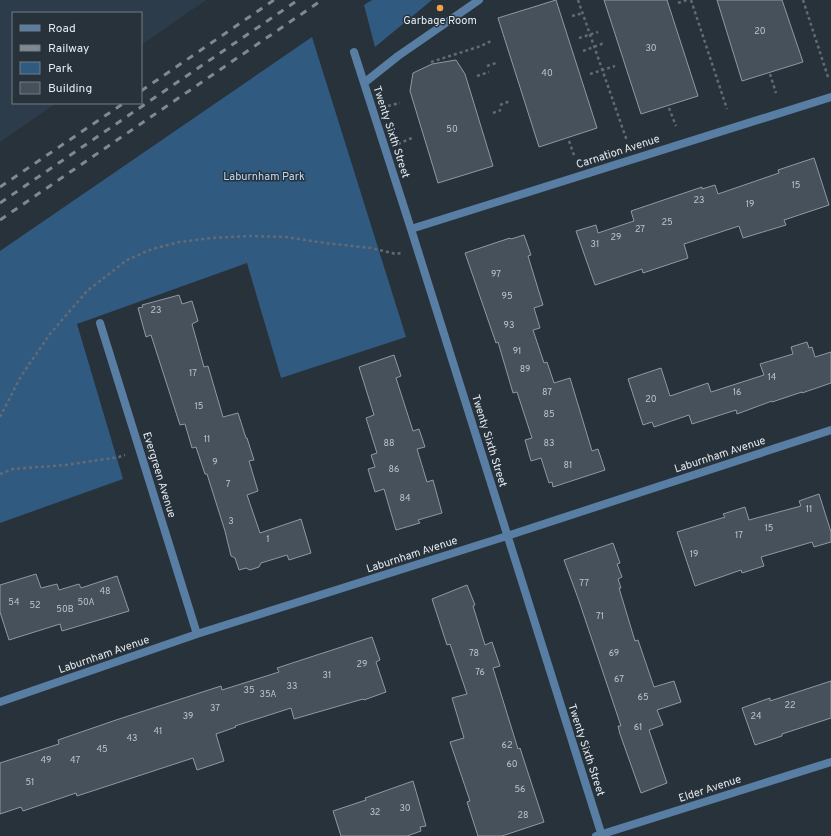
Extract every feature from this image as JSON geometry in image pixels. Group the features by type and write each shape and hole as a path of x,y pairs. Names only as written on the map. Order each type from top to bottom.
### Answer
{"street":[{"path":"364,83 398,56 479,0"},
{"name":"Twenty Sixth Street","path":"354,52 412,229 600,835"},
{"name":"Carnation Avenue","path":"412,229 831,97"},
{"name":"Evergreen Avenue","path":"100,323 197,634"},
{"name":"Laburnham Avenue","path":"0,702 197,634 507,536 831,430"},
{"name":"Elder Avenue","path":"600,835 831,762"}],"path":[{"path":"578,0 627,141"},
{"path":"678,3 687,0"},
{"path":"691,0 727,109"},
{"path":"803,0 828,76"},
{"path":"572,16 583,13"},
{"path":"579,38 598,32"},
{"path":"431,62 481,46 493,40"},
{"path":"583,51 604,43"},
{"path":"487,66 496,63"},
{"path":"590,74 615,66"},
{"path":"477,76 489,72"},
{"path":"770,74 776,93"},
{"path":"500,105 510,101"},
{"path":"386,107 400,103"},
{"path":"668,108 676,126"},
{"path":"493,113 502,110"},
{"path":"398,144 412,138"},
{"path":"569,141 575,158"},
{"path":"0,417 25,370 50,334 87,291 127,260 152,249 179,242 249,236 286,237 371,248 396,254 401,253"},
{"path":"0,474 13,469 66,465 119,457 139,449"}],"shaded area":[{"path":"0,0 206,0 142,44 142,12 12,12 12,104 55,104 0,142"}],"green space":[{"path":"372,0 432,0 375,47 364,5"},
{"name":"Laburnham Park","path":"312,37 406,337 281,378 247,263 77,324 123,479 0,523 0,251"}],"building":[{"path":"556,0 597,128 539,147 498,18"},
{"path":"604,0 667,0 698,96 641,114"},
{"path":"717,0 782,0 803,62 742,81"},
{"path":"456,60 465,74 493,166 438,183 410,91 413,73 432,64"},
{"path":"814,158 829,205 784,220 786,225 743,238 739,226 684,244 688,258 643,273 642,269 595,285 576,231 596,225 598,233 634,221 631,211 702,187 702,189 715,185 718,194 779,173 778,170"},
{"path":"524,235 531,255 528,256 543,305 534,308 540,328 533,330 544,363 547,362 554,383 570,378 592,451 598,449 605,470 553,487 552,482 549,483 541,458 531,461 525,440 532,438 517,392 513,393 498,342 496,343 465,253 510,238"},
{"path":"179,295 182,304 192,301 198,321 192,324 204,367 208,366 223,417 238,413 247,438 254,460 249,461 258,491 247,495 260,533 301,519 311,553 289,560 287,555 261,563 259,567 250,570 246,568 239,570 235,558 231,556 225,531 207,474 205,474 196,447 192,448 185,424 180,425 151,335 146,337 138,308 143,307 142,305"},
{"path":"807,342 809,348 812,347 815,357 831,352 831,383 772,401 737,414 736,410 692,424 689,415 654,427 652,422 643,425 628,379 661,368 670,396 708,383 711,392 764,375 760,364 793,354 791,347"},
{"path":"394,355 401,376 396,378 413,431 419,429 425,447 417,449 427,482 433,480 442,513 418,520 420,523 396,530 384,489 375,492 368,469 375,467 371,455 377,453 366,418 374,415 359,367"},
{"path":"819,494 831,532 831,542 814,547 812,542 761,557 764,566 742,573 741,570 695,586 677,532 725,517 723,514 745,507 749,520 801,506 799,501"},
{"path":"613,543 620,563 617,564 622,577 618,579 621,588 619,588 635,641 638,640 654,687 674,681 681,702 657,710 663,725 649,730 667,783 641,793 620,734 618,726 621,726 564,560"},
{"path":"36,574 41,588 57,584 59,590 79,584 81,588 117,576 129,611 62,631 60,624 9,640 0,612 0,585"},
{"path":"467,585 475,605 473,606 485,645 492,642 500,666 493,668 518,749 520,748 544,822 502,836 478,836 467,802 470,801 450,742 464,738 452,698 467,694 450,644 447,645 432,599"},
{"path":"372,637 380,660 376,662 386,692 364,700 363,699 294,719 291,708 235,726 236,727 216,734 224,761 197,770 193,758 77,796 76,793 23,811 21,807 0,814 0,763 59,744 58,740 116,720 221,686 222,690 279,672 277,668"},
{"path":"831,681 831,718 782,734 782,736 755,745 742,708 770,698 770,701"},
{"path":"413,781 426,826 420,827 421,831 407,836 341,836 333,811 366,800 365,798"}],"railway":[{"path":"142,90 274,0"},
{"path":"0,203 298,0"},
{"path":"0,220 322,0"},
{"path":"0,187 123,104"}],"place":[{"name":"Garbage Room","path":"440,8"}]}
